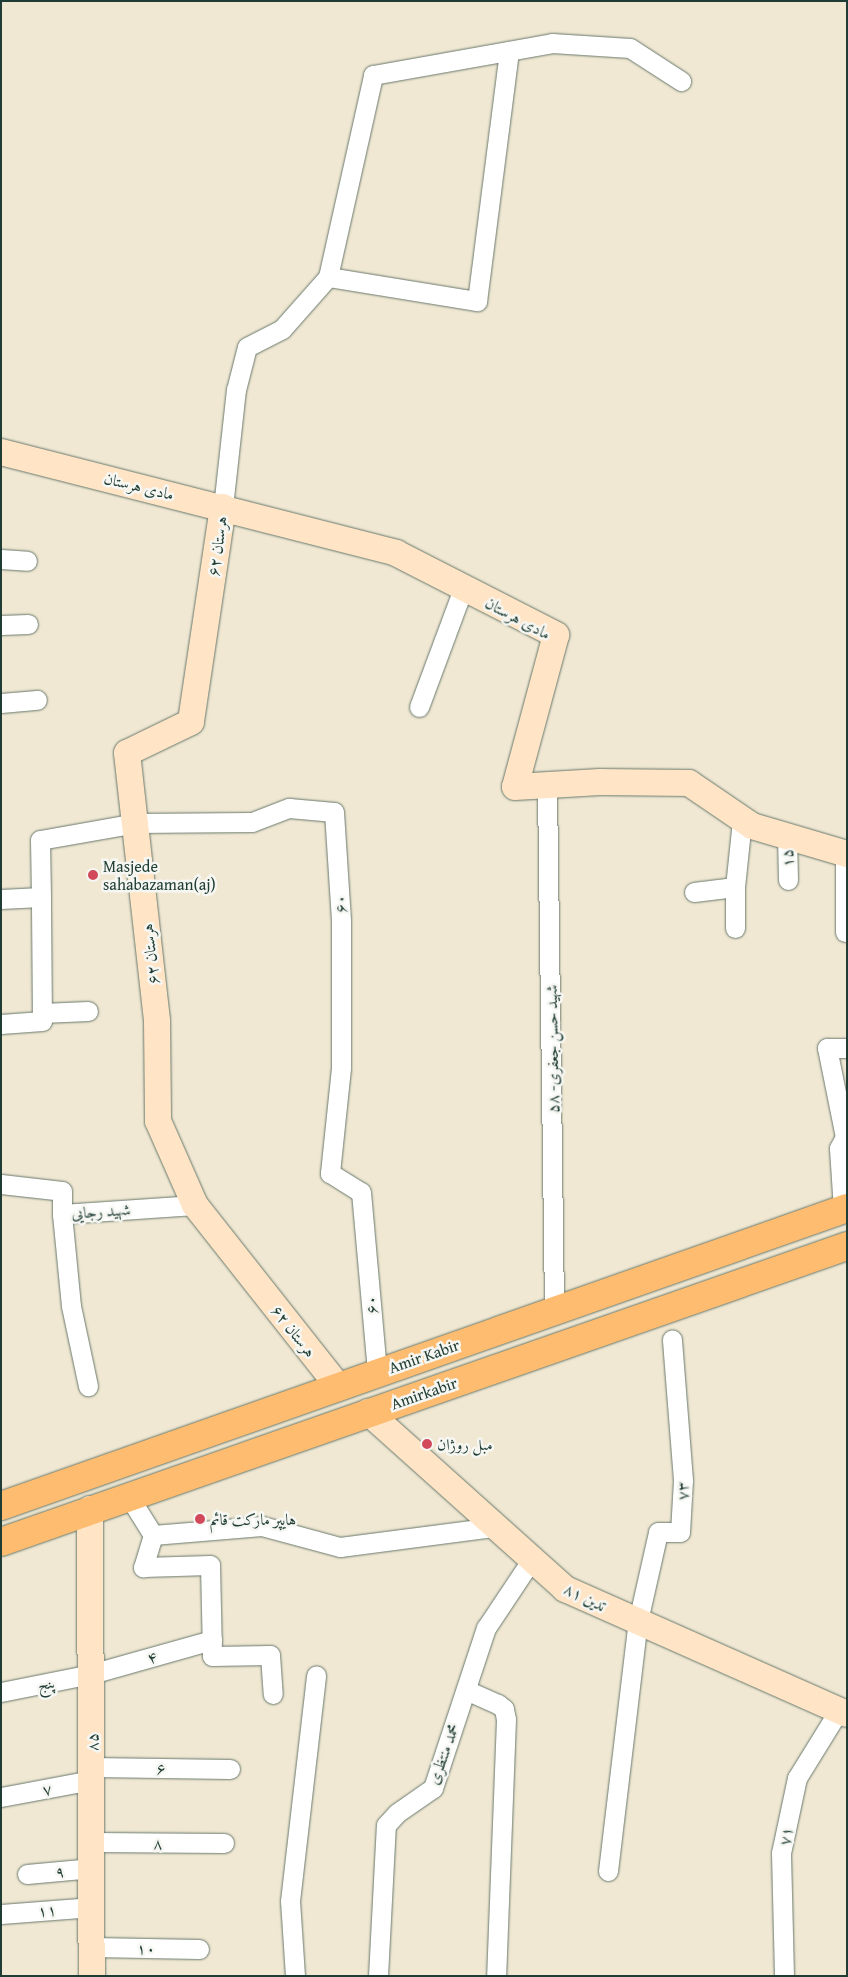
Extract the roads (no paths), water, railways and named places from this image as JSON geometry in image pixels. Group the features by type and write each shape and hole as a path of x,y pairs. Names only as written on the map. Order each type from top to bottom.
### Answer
{"main road":[{"name":"Amir Kabir","path":"1,1506 377,1372 845,1209"},
{"name":"Amirkabir","path":"1,1542 90,1509 847,1246"}],"street":[{"path":"223,507 236,390 247,347 282,328 328,277 372,74 552,44 630,48 681,81"},
{"path":"328,277 477,301 509,51"},
{"name":"مادی هرستان","path":"1,452 223,507 396,553 556,635 515,787 547,787 600,782 689,783 752,826 846,854"},
{"name":"هرستان ۶۲","path":"223,507 191,722 127,753 157,1021 158,1121 195,1205 338,1386"},
{"path":"1,559 27,561"},
{"path":"419,707 463,589"},
{"path":"1,625 28,624"},
{"path":"1,703 37,700"},
{"name":"شهید حسن جعفری- ۵۸","path":"547,787 554,1310"},
{"name":"۶۰","path":"41,897 40,840 136,823 252,822 289,808 334,812 341,920 341,1068 330,1173 361,1192 377,1372"},
{"path":"736,928 735,887 742,820"},
{"name":"۱۵","path":"787,836 788,880"},
{"path":"845,932 846,854"},
{"path":"694,892 735,887"},
{"path":"1,899 41,897 42,1013 42,1021 1,1024"},
{"path":"42,1013 88,1011"},
{"path":"845,1209 839,1148 845,1137 827,1048 847,1048"},
{"name":"شهید رجایی","path":"1,1184 62,1191 62,1214 195,1205"},
{"path":"62,1214 72,1306 88,1386"},
{"name":"۷۳","path":"638,1621 658,1532 680,1532 684,1480 672,1339"},
{"name":"تدین ۸۱","path":"368,1412 565,1589 843,1712"},
{"path":"128,1496 153,1535"},
{"name":"۸۵","path":"90,1509 92,1976"},
{"path":"153,1535 262,1526 340,1547 495,1527"},
{"path":"153,1535 143,1566 210,1565 212,1656 270,1656 273,1694"},
{"name":"محمد منتظری","path":"378,1976 386,1826 397,1813 433,1788 486,1628 532,1559"},
{"path":"608,1871 638,1621"},
{"name":"۴","path":"91,1674 212,1640"},
{"name":"پنج","path":"1,1692 91,1674"},
{"path":"295,1976 290,1901 316,1675"},
{"path":"466,1690 498,1704 504,1709 506,1719 496,1976"},
{"name":"۷۱","path":"784,1976 781,1853 796,1778 843,1712"},
{"name":"۶","path":"92,1774 230,1769"},
{"name":"۷","path":"1,1797 92,1774"},
{"name":"۸","path":"92,1842 224,1843"},
{"name":"۹","path":"27,1874 93,1868"},
{"name":"۱۱","path":"1,1914 93,1907"},
{"name":"۱۰","path":"92,1948 199,1949"}],"place":[{"name":"Masjede sahabazaman(aj)","path":"93,875"},
{"name":"مبل روژان","path":"427,1444"},
{"name":"هایپر مارکت قائم","path":"200,1519"}]}
